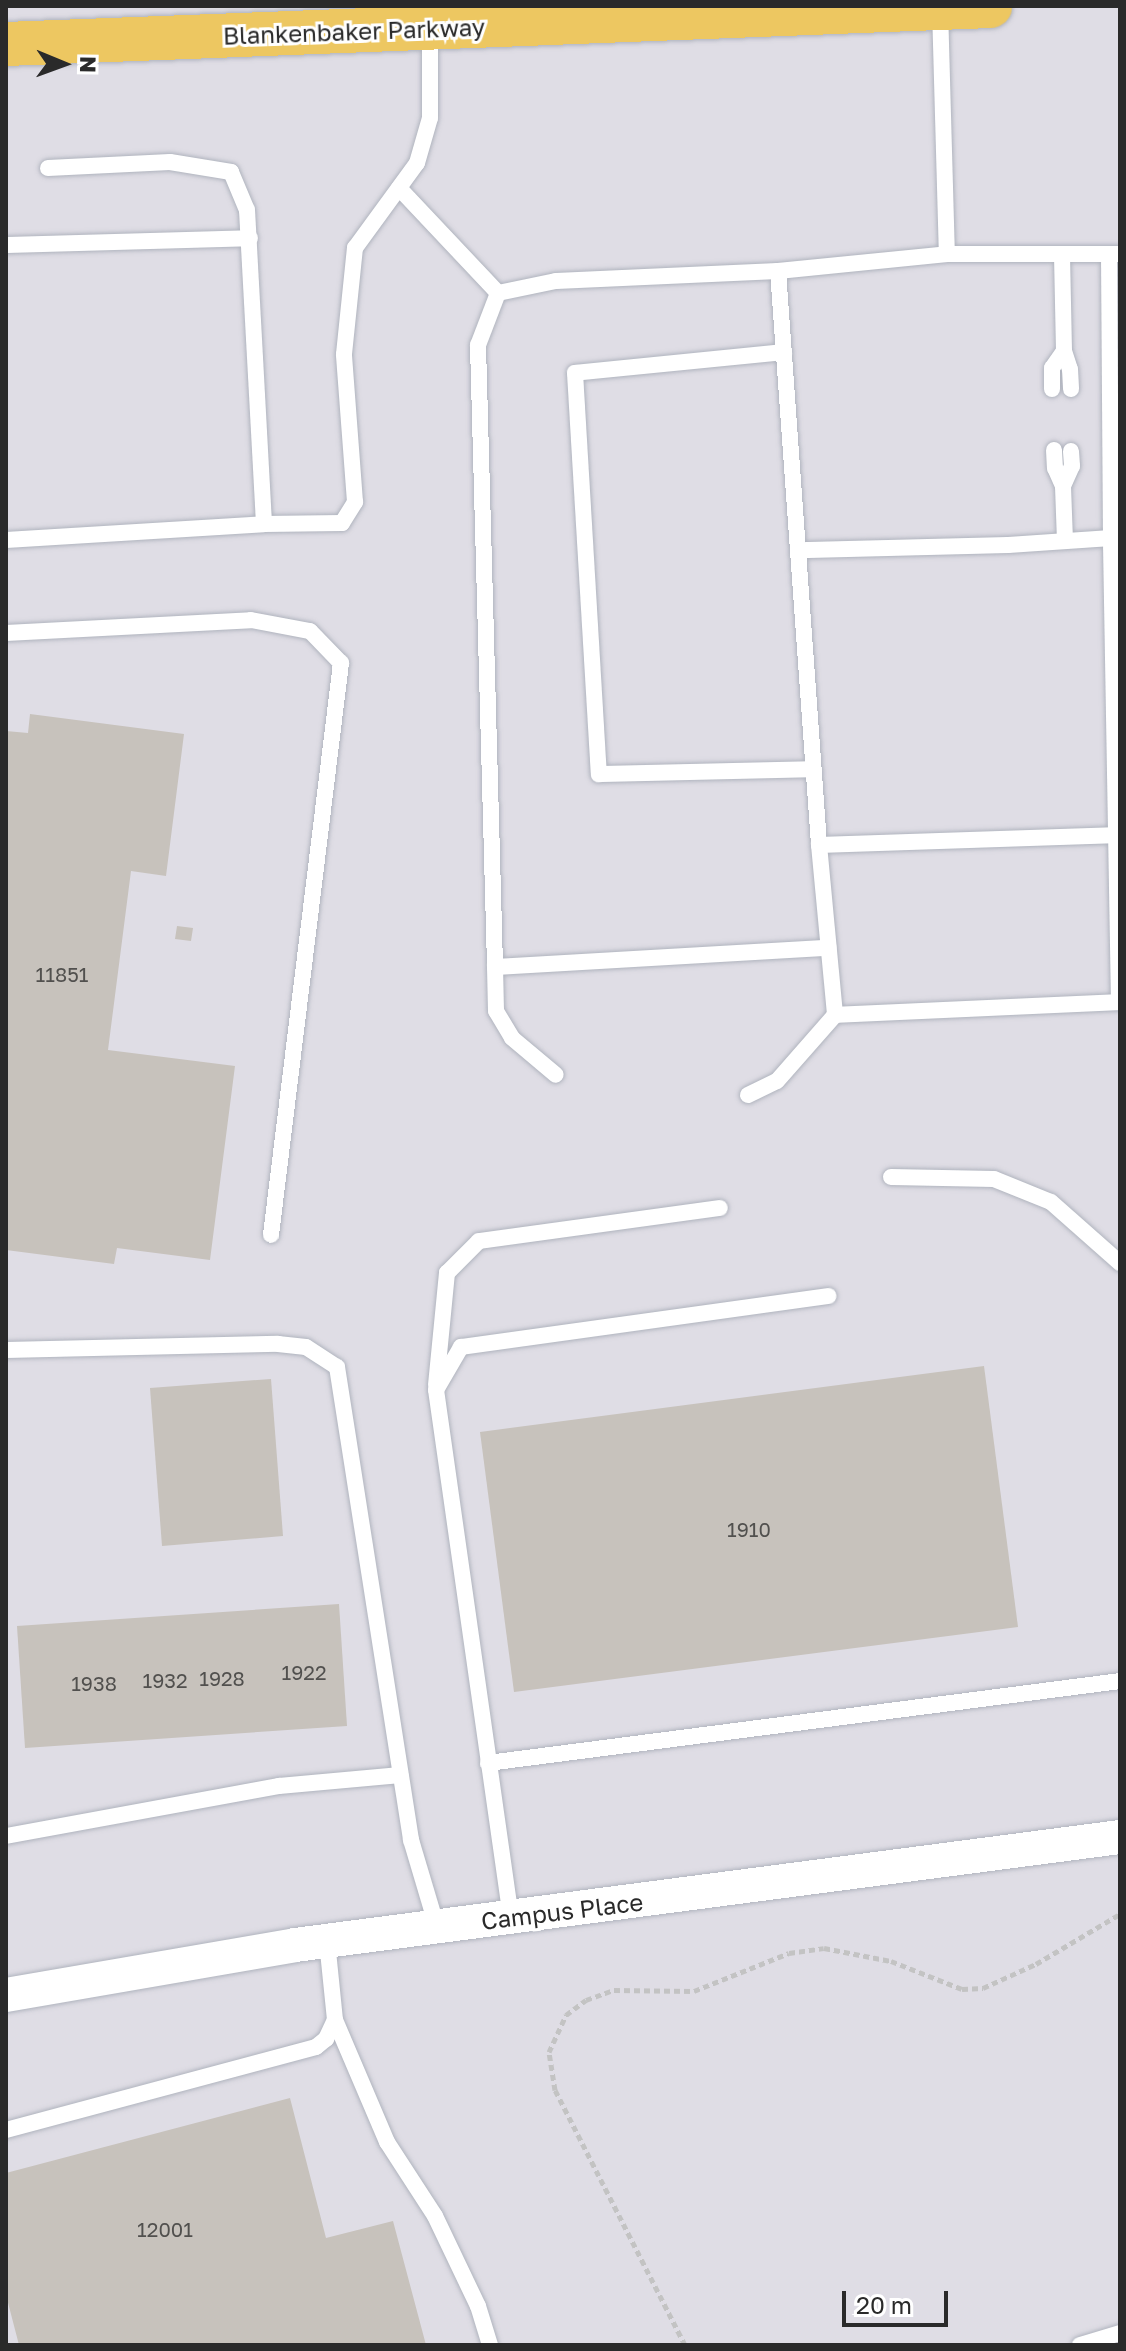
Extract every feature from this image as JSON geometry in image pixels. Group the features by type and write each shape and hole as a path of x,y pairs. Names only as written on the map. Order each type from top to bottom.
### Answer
{"main road":[{"name":"Blankenbaker Parkway","path":"6,44 429,18 990,6"}],"street":[{"name":"Campus Place","path":"6,1995 327,1941 1120,1837"}],"lane":[{"path":"940,7 947,254"},
{"path":"6,540 264,524 342,523 355,502 344,354 355,248 417,163 430,118 429,18"},
{"path":"48,168 170,162 231,172 247,210 250,238 264,524"},
{"path":"399,188 498,293"},
{"path":"6,245 250,238"},
{"path":"498,293 556,281 778,271 947,254 1114,254 1111,538 1119,1002 835,1015 777,1081 748,1095"},
{"path":"1062,255 1064,351 1070,369 1071,389"},
{"path":"778,271 813,769 835,1015"},
{"path":"498,293 478,345 496,1011 512,1038 556,1075"},
{"path":"1052,389 1052,368 1064,351"},
{"path":"784,352 575,373 599,774 813,769"},
{"path":"1063,451 1072,466 1063,486 1065,541"},
{"path":"798,550 1111,538"},
{"path":"6,633 251,620 310,631 341,663 271,1235"},
{"path":"819,845 1118,835"},
{"path":"495,967 828,948"},
{"path":"891,1177 994,1179 1051,1202 1120,1263"},
{"path":"511,1918 436,1390 447,1273 479,1241 720,1208"},
{"path":"436,1390 461,1347 828,1296"},
{"path":"6,1350 278,1344 306,1347 337,1367 411,1840 437,1927"},
{"path":"488,1763 1120,1681"},
{"path":"6,1836 279,1786 401,1775"},
{"path":"327,1941 335,2020 387,2142 435,2216 478,2306 490,2345"},
{"path":"6,2130 293,2054 326,2039 335,2020"},
{"path":"1080,2345 1120,2333"}],"path":[{"path":"685,2345 555,2090 549,2052 566,2015 586,2000 614,1990 694,1991 789,1953 824,1948 891,1961 962,1989 983,1988 1036,1964 1120,1914"}],"shaded area":[{"path":"6,6 1120,6 1120,2345 6,2345"}],"building":[{"path":"30,714 184,734 166,876 131,871 108,1050 235,1066 210,1260 117,1248 114,1264 6,1250 6,731 28,733"},
{"path":"177,926 193,928 191,941 175,939"},
{"path":"984,1366 1018,1627 514,1692 480,1432"},
{"path":"271,1379 283,1536 162,1546 150,1388"},
{"path":"339,1604 347,1726 25,1748 17,1626"},
{"path":"290,2098 326,2238 393,2221 426,2345 19,2345 6,2295 6,2173"}]}
